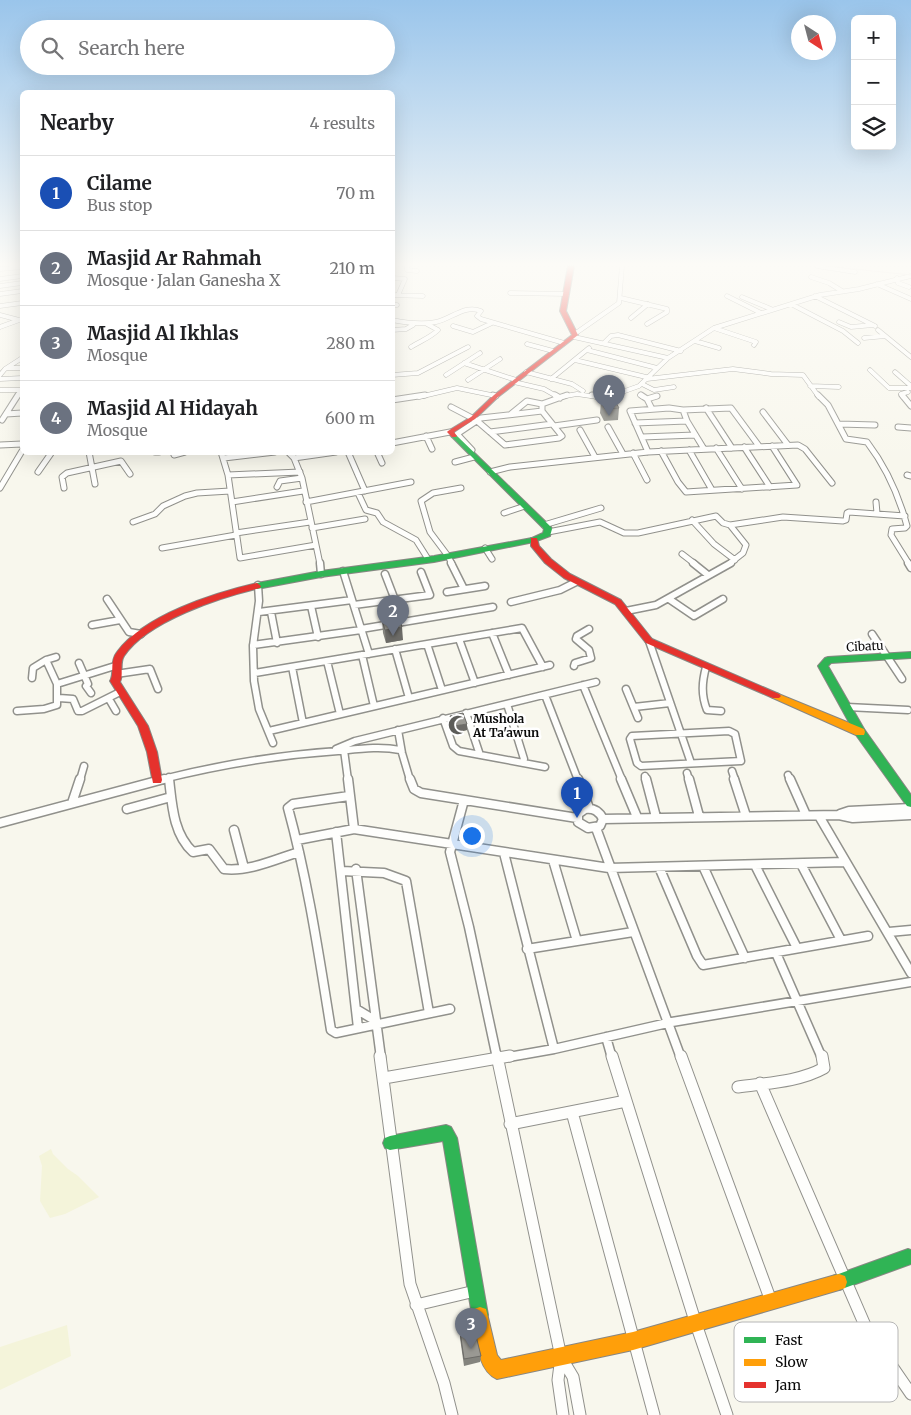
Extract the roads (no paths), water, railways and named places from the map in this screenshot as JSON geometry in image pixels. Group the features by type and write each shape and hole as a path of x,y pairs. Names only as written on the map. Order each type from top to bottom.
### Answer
{"street":[{"path":"411,347 436,332"},
{"path":"525,332 564,343"},
{"path":"573,332 575,335 597,342 668,358"},
{"path":"479,459 457,434 474,420 496,396 579,332"},
{"path":"512,415 511,413 527,401 542,404 560,398 585,394 607,397 642,384 668,358 708,332"},
{"path":"726,332 756,342 754,346"},
{"path":"844,332 858,343"},
{"path":"881,332 911,357"},
{"path":"604,343 611,336 618,335 681,351"},
{"path":"864,338 885,336"},
{"path":"695,341 719,348"},
{"path":"551,379 597,342"},
{"path":"527,344 553,351"},
{"path":"395,375 418,373 468,347"},
{"path":"587,350 657,368"},
{"path":"446,375 480,353"},
{"path":"0,377 7,368 20,359"},
{"path":"468,380 500,359"},
{"path":"575,360 646,378 733,369 771,374 803,375 810,386 828,405 846,439 864,441 868,444 884,470 905,516 907,527 893,529 891,533 911,568"},
{"path":"464,363 544,389 560,398"},
{"path":"7,368 20,368"},
{"path":"870,370 889,388 911,387"},
{"path":"526,372 572,384 583,391"},
{"path":"895,372 911,387"},
{"path":"0,377 20,378"},
{"path":"642,384 654,390 674,387"},
{"path":"810,386 839,387"},
{"path":"911,387 901,394 911,406"},
{"path":"395,400 410,399 457,388 496,396"},
{"path":"0,390 20,390"},
{"path":"2,420 20,393"},
{"path":"640,395 647,399 652,409"},
{"path":"647,399 657,396"},
{"path":"14,401 20,401"},
{"path":"452,407 474,420 507,445 562,437 542,411 542,404"},
{"path":"648,452 631,411 727,407 733,410 759,446"},
{"path":"706,408 732,448"},
{"path":"683,410 687,421 704,449"},
{"path":"395,442 450,432 474,420 542,411"},
{"path":"763,412 788,445"},
{"path":"6,414 20,413"},
{"path":"490,432 597,420"},
{"path":"635,423 687,421"},
{"path":"839,424 875,425"},
{"path":"608,427 623,454"},
{"path":"898,427 911,428"},
{"path":"580,430 595,457"},
{"path":"450,432 493,472 546,528"},
{"path":"642,437 695,435"},
{"path":"426,436 432,450"},
{"path":"12,444 10,448 20,450"},
{"path":"0,445 20,444"},
{"path":"493,472 518,467 632,453 800,445 832,483"},
{"path":"661,451 684,491 690,493 712,490 794,486 798,484 772,446"},
{"path":"744,447 770,487"},
{"path":"716,448 742,489"},
{"path":"689,450 712,490"},
{"path":"0,488 20,453"},
{"path":"632,453 647,480"},
{"path":"38,472 50,455"},
{"path":"89,455 94,484"},
{"path":"222,455 228,475 240,558 316,545"},
{"path":"291,455 302,478 303,491 320,555 321,574"},
{"path":"294,458 315,455"},
{"path":"349,455 365,491"},
{"path":"378,455 382,463"},
{"path":"455,462 479,459"},
{"path":"64,488 63,475 121,460 130,474"},
{"path":"228,475 300,472"},
{"path":"277,487 280,480 302,478"},
{"path":"306,502 411,482"},
{"path":"461,488 433,493 422,501 430,532 449,557 464,589"},
{"path":"133,522 155,514 163,506 197,492 230,491"},
{"path":"232,502 303,491"},
{"path":"358,493 366,510 377,513 383,522 416,540 428,559"},
{"path":"876,502 877,513"},
{"path":"504,513 525,506"},
{"path":"157,780 152,749 146,731 131,704 120,692 114,681 117,678 115,670 120,654 141,634 177,613 238,589 321,574 449,557 485,548 534,540 542,537 546,528 601,508"},
{"path":"546,528 600,522 608,524 621,532 640,533 716,516 723,523 730,525 783,517 843,521 846,520 848,512 905,516"},
{"path":"162,548 236,534 364,520"},
{"path":"692,520 714,544 734,560"},
{"path":"626,611 656,605 669,599 708,575 722,569 743,553 746,545 730,525"},
{"path":"534,540 535,546 548,561 576,582 614,599 626,611 649,641 691,763"},
{"path":"485,548 492,559"},
{"path":"682,554 708,575"},
{"path":"343,571 361,629 374,706"},
{"path":"259,612 353,602 395,600 430,595 420,572"},
{"path":"385,574 395,600"},
{"path":"511,602 560,590 576,582"},
{"path":"258,585 259,612 253,645 255,673 260,713 273,743"},
{"path":"447,592 485,586"},
{"path":"669,599 694,616 723,598"},
{"path":"107,599 129,632 141,634"},
{"path":"311,606 318,637"},
{"path":"253,645 318,637 494,607"},
{"path":"271,612 277,643"},
{"path":"92,625 120,620"},
{"path":"255,673 522,628 546,666 269,731"},
{"path":"574,666 575,663 591,658 591,652 576,639 577,636 589,629"},
{"path":"492,633 509,675"},
{"path":"872,634 902,679"},
{"path":"459,639 475,683"},
{"path":"649,641 860,732"},
{"path":"427,644 442,690"},
{"path":"395,650 409,698"},
{"name":"Cibatu","path":"848,707 822,666 828,660 911,655"},
{"path":"32,678 33,668 46,660 56,657"},
{"path":"17,712 55,707 59,703 57,684 46,660"},
{"path":"327,661 340,714"},
{"path":"79,663 88,684 86,686 91,694"},
{"path":"292,667 303,723"},
{"path":"706,667 701,686 702,697 707,710 721,711"},
{"path":"57,684 115,670 132,673 150,669 152,670 158,690"},
{"path":"0,824 169,777 269,758 335,749 355,741 443,718 596,682"},
{"path":"583,685 637,817"},
{"path":"626,689 638,718"},
{"path":"59,698 73,699 79,711 109,699 120,692"},
{"path":"546,695 590,808"},
{"path":"109,699 116,710"},
{"path":"634,707 670,703"},
{"path":"507,704 524,759 523,763"},
{"path":"908,710 848,707 860,732 911,803"},
{"path":"466,713 480,755"},
{"path":"443,718 455,749 545,767"},
{"path":"398,730 400,750 414,789 421,793 577,818"},
{"path":"732,732 735,734 742,760 739,762 642,766 637,763 630,739 632,736 682,734 732,732"},
{"path":"335,749 385,748 400,750"},
{"path":"344,750 354,829"},
{"path":"72,803 84,766"},
{"path":"732,771 746,816"},
{"path":"687,773 699,816"},
{"path":"788,775 806,815"},
{"path":"645,776 656,817"},
{"path":"169,777 174,816 192,852 209,849 224,869 227,870 244,868 299,852"},
{"path":"349,796 289,806 288,811 297,840 316,935 330,1028 333,1032 336,1032 376,1022 450,1009"},
{"path":"127,810 171,797"},
{"path":"464,800 450,852 469,927 561,1356 573,1377 580,1415"},
{"path":"590,808 599,812 603,819 600,826 596,828 581,826 577,818 580,811 590,808"},
{"path":"839,815 849,811 911,808"},
{"path":"603,819 806,815 839,815 853,818 911,815"},
{"path":"819,816 845,862 889,932 911,973"},
{"path":"596,828 666,1023 771,1301"},
{"path":"297,840 354,829 609,868 845,862"},
{"path":"234,830 244,868"},
{"path":"336,832 336,846 342,871 358,1028"},
{"path":"504,853 554,1049"},
{"path":"552,860 576,941"},
{"path":"801,864 841,940"},
{"path":"755,865 797,948"},
{"path":"703,866 745,958"},
{"path":"660,867 701,963 707,965 868,936"},
{"path":"342,871 356,869 399,877 406,881 429,1013"},
{"path":"356,869 384,1078 390,1143 410,1284 444,1383 452,1415"},
{"path":"889,932 911,930"},
{"path":"527,949 633,932"},
{"path":"738,1087 820,1071 824,1068 824,1062 776,953"},
{"path":"384,1078 554,1049 666,1023 911,982"},
{"path":"356,1009 376,1022"},
{"path":"606,1037 696,1324 727,1415"},
{"path":"760,1083 863,1322"},
{"path":"510,1124 626,1101"},
{"path":"572,1112 654,1415"},
{"path":"390,1143 446,1132 450,1138 475,1291 489,1358 498,1370 633,1341 696,1324 844,1281 908,1257"},
{"path":"416,1305 475,1291"},
{"path":"561,1356 558,1380 563,1415"},
{"path":"898,1375 911,1394"}],"place":[{"name":"Masjid Al Hidayah","path":"609,416"},
{"name":"Masjid Ar Rahmah","path":"393,636"},
{"name":"Mushola At Ta'awun","path":"458,725"},
{"name":"Cilame","path":"577,818"},
{"name":"Masjid Al Ikhlas","path":"471,1349"}]}
